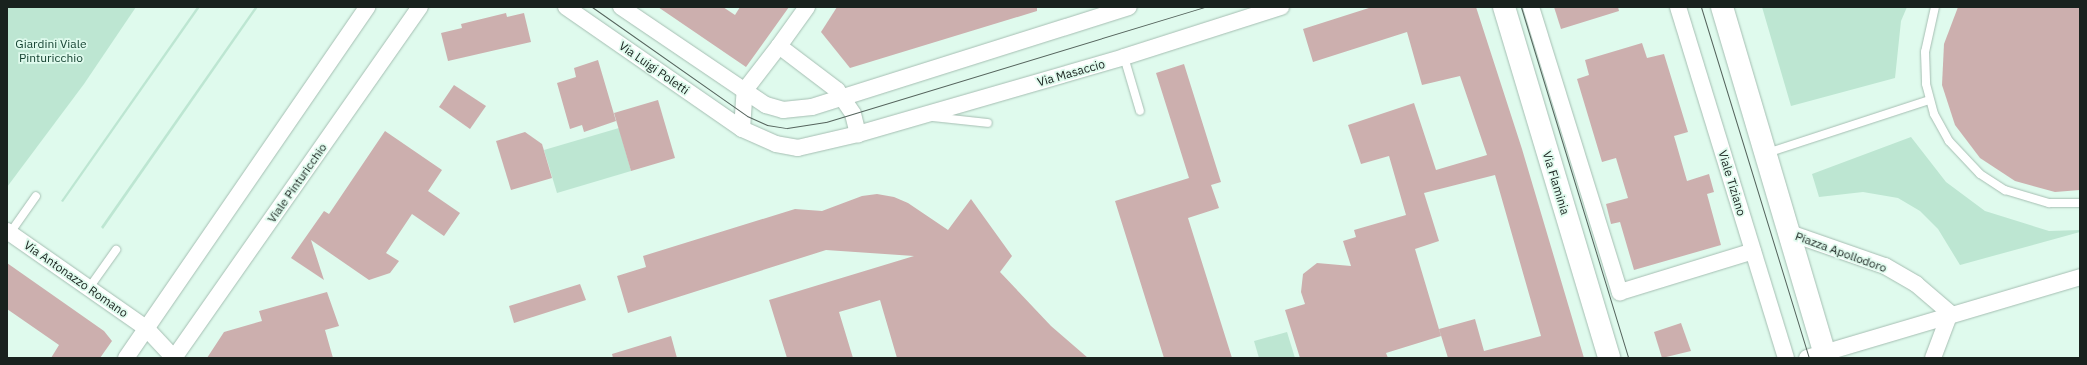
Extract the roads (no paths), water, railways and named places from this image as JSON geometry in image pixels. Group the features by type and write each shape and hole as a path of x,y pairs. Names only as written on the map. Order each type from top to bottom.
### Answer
{"street":[{"path":"126,358 367,7"},
{"name":"Viale Pinturicchio","path":"174,358 420,7"},
{"name":"Via Luigi Poletti","path":"566,7 742,130 776,144 798,148 858,134"},
{"path":"621,7 766,105 783,110 806,108 1129,7"},
{"path":"742,130 745,90 807,7"},
{"name":"Via Masaccio","path":"858,134 925,116 1124,57 1281,7"},
{"name":"Via Flaminia","path":"1504,7 1609,358"},
{"path":"1531,7 1620,292 1753,251"},
{"name":"Viale Tiziano","path":"1678,7 1786,358"},
{"path":"1722,7 1790,233 1819,356 1950,313 2080,277"},
{"path":"779,46 825,79 843,96 853,114 858,134"},
{"name":"Via Antonazzo Romano","path":"9,232 146,328 174,358"},
{"name":"Piazza Apollodoro","path":"1790,233 1885,266 1916,284 1950,313"},
{"path":"1933,358 1950,313"}],"lane":[{"path":"1935,7 1925,52 1929,100 1948,141 1980,174 2006,190 2034,200 2080,203"},
{"path":"1124,57 1140,111"},
{"path":"1766,153 1929,100"},
{"path":"925,116 988,124"},
{"path":"9,232 36,196"},
{"path":"89,288 116,250"}],"tram line":[{"path":"592,7 747,116 767,125 787,128 826,122 1205,7"},
{"path":"1521,7 1628,358"},
{"path":"1701,7 1809,358"}],"park label":[{"name":"Giardini Viale Pinturicchio","path":"51,51"}]}
